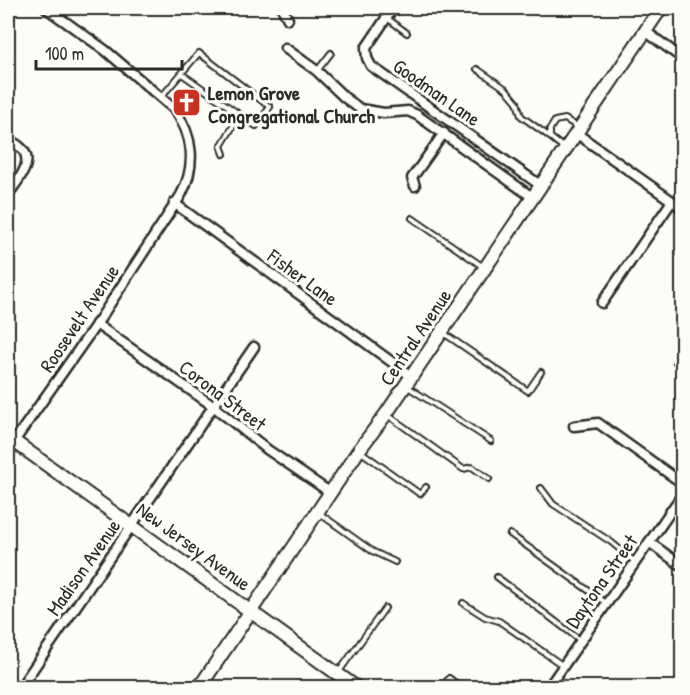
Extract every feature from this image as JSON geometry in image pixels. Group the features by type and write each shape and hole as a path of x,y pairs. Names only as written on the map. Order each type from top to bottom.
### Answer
{"street":[{"name":"Roosevelt Avenue","path":"10,443 96,324 181,195 189,176 192,155 185,126 162,97 105,50 46,8"},
{"path":"282,8 288,19"},
{"name":"Goodman Lane","path":"393,8 366,48 371,66 540,185"},
{"name":"Central Avenue","path":"200,687 661,8"},
{"path":"645,31 682,58"},
{"path":"285,48 317,71 360,109 384,113 408,111 417,115 532,197"},
{"path":"577,130 682,208"},
{"path":"415,186 412,178 444,133"},
{"path":"8,140 22,149 26,156 25,168 8,195"},
{"path":"602,303 672,201"},
{"name":"Fisher Lane","path":"174,203 408,381"},
{"name":"Corona Street","path":"96,324 213,406 268,450 331,493"},
{"name":"Madison Avenue","path":"20,687 254,347"},
{"path":"574,426 598,423 682,483"},
{"name":"New Jersey Avenue","path":"10,443 132,525 357,687"},
{"name":"Daytona Street","path":"548,687 682,495"},
{"path":"649,542 682,566"}],"lane":[{"path":"386,17 407,33"},
{"path":"162,97 199,53 270,107 256,126 182,74"},
{"path":"317,71 331,53"},
{"path":"477,69 506,89 517,102 521,116 565,149"},
{"path":"224,154 221,147 240,115"},
{"path":"550,137 550,129 555,121 565,119 577,130"},
{"path":"412,218 485,268"},
{"path":"442,332 528,391 541,372"},
{"path":"676,362 682,367"},
{"path":"408,381 491,441"},
{"path":"386,414 463,469 472,467 489,479"},
{"path":"359,450 420,494 426,487"},
{"path":"541,488 553,504 635,562"},
{"path":"318,512 372,551 396,562"},
{"path":"510,534 606,603"},
{"path":"496,577 580,640"},
{"path":"463,603 485,617 499,621 563,666"},
{"path":"338,674 385,609"},
{"path":"442,687 448,678 462,687"}],"place":[{"name":"Lemon Grove Congregational Church","path":"187,103"}]}
